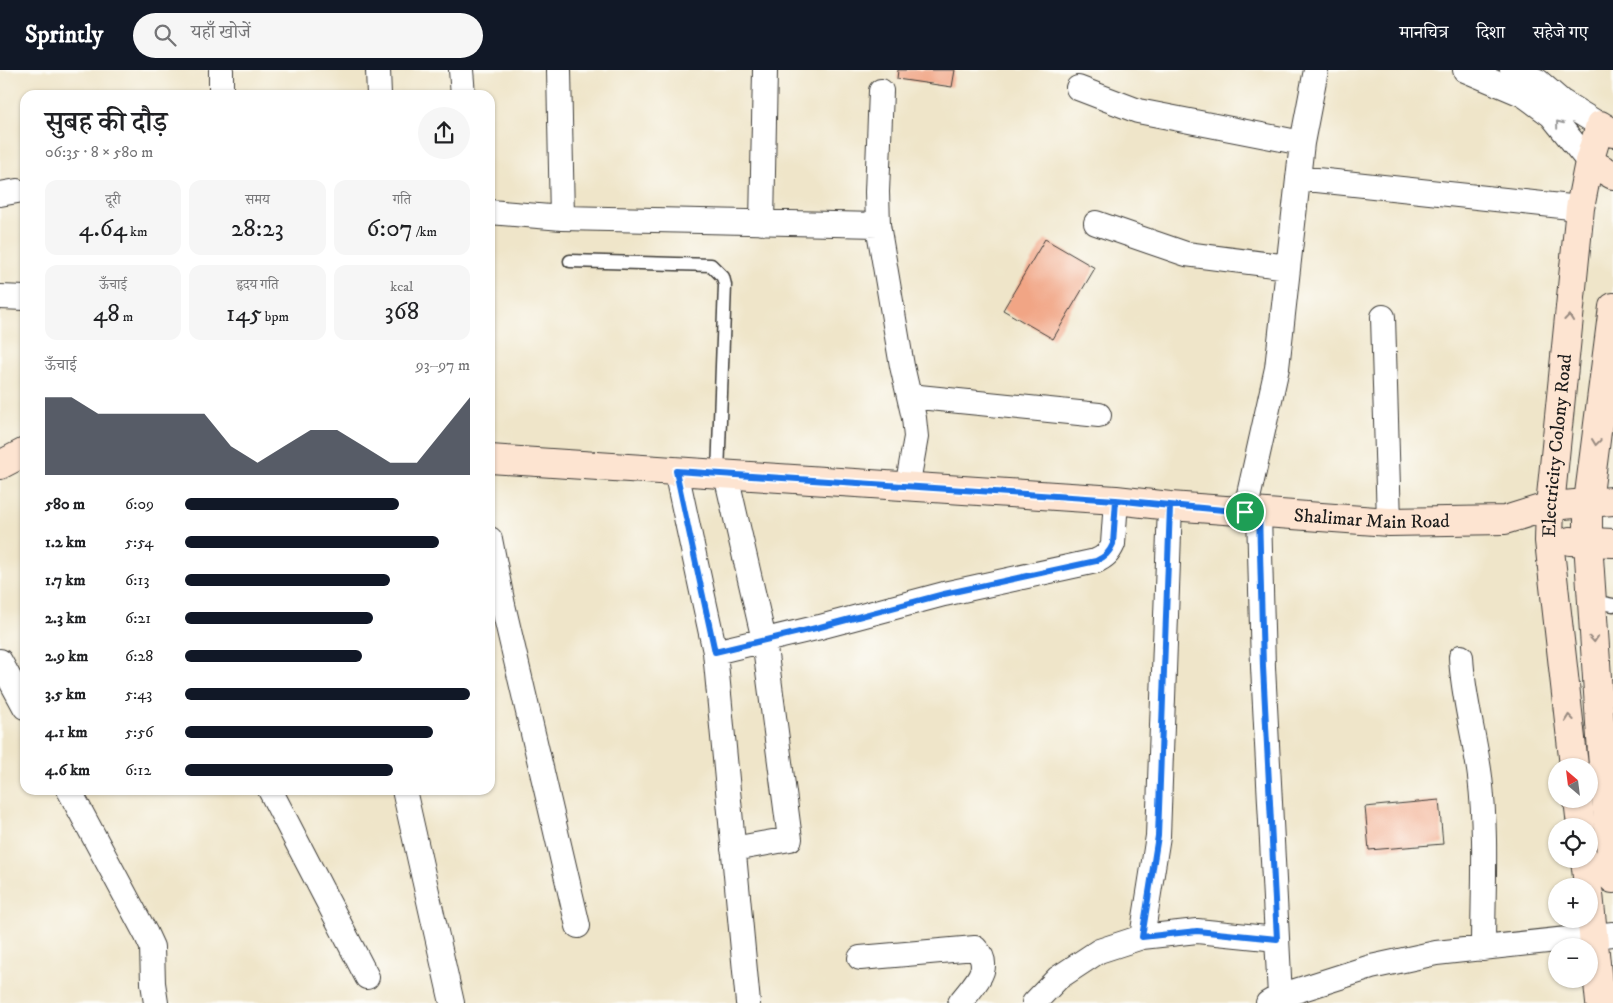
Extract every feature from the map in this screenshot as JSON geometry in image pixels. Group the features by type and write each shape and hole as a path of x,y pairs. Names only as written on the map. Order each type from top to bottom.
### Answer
{"street":[{"path":"221,70 221,90"},
{"path":"378,70 379,90"},
{"path":"461,70 463,90"},
{"path":"559,70 562,218"},
{"path":"762,223 765,70"},
{"path":"1316,70 1302,143 1277,368 1252,512 1263,667 1277,939 1274,999 1371,967 1436,953 1603,936"},
{"path":"1465,70 1524,95 1551,114 1589,162 1613,175"},
{"path":"1512,70 1538,81 1561,101 1606,129"},
{"path":"1078,88 1138,111 1302,143"},
{"path":"881,90 877,192 878,226 916,437 907,488"},
{"name":"Electricity Colony Road","path":"1573,758 1549,541 1550,506 1580,208 1589,162 1606,129"},
{"path":"1298,178 1580,208"},
{"path":"495,212 562,218 878,226"},
{"path":"1096,223 1186,254 1288,267"},
{"path":"0,297 20,298"},
{"name":"Electricity Colony Road","path":"1613,307 1600,542 1613,879"},
{"path":"1383,317 1389,522"},
{"path":"909,396 1099,415"},
{"path":"0,465 20,455"},
{"name":"Shalimar Main Road","path":"495,459 907,488 1116,500 1170,506 1389,522 1505,520 1550,506 1601,502"},
{"path":"676,471 715,652 748,1003"},
{"path":"722,475 764,640 790,839 733,849"},
{"path":"715,652 820,627 944,594 1096,561 1105,557 1113,544 1116,500"},
{"path":"1142,937 1158,836 1170,506"},
{"name":"Shalimar Main Road","path":"1505,520 1549,541"},
{"path":"1549,541 1600,542"},
{"path":"495,564 578,926"},
{"path":"1461,657 1465,696 1474,736 1480,778 1483,822 1483,949"},
{"path":"0,661 20,698"},
{"path":"72,795 152,947 153,983 156,1003"},
{"path":"273,795 367,977"},
{"path":"405,795 452,1003"},
{"path":"1598,921 1603,936 1600,1003"},
{"path":"1034,1003 1058,978 1099,951 1142,937 1197,931 1277,939"},
{"path":"860,958 975,948 982,955 984,964 980,976 960,1003"}],"lane":[{"path":"570,262 711,266 723,277 725,285 722,475"}],"building":[{"path":"898,70 955,70 952,87 897,79"},
{"path":"1045,239 1095,268 1053,339 1003,310"},
{"path":"1439,800 1443,844 1369,850 1365,807"}],"route":[{"path":"1245,512 1116,500 907,488 676,471 715,652 820,627 944,594 1096,561 1105,557 1113,544 1116,500 1170,506 1158,836 1142,937 1197,931 1277,939 1263,667 1259,512 1245,512"}]}
